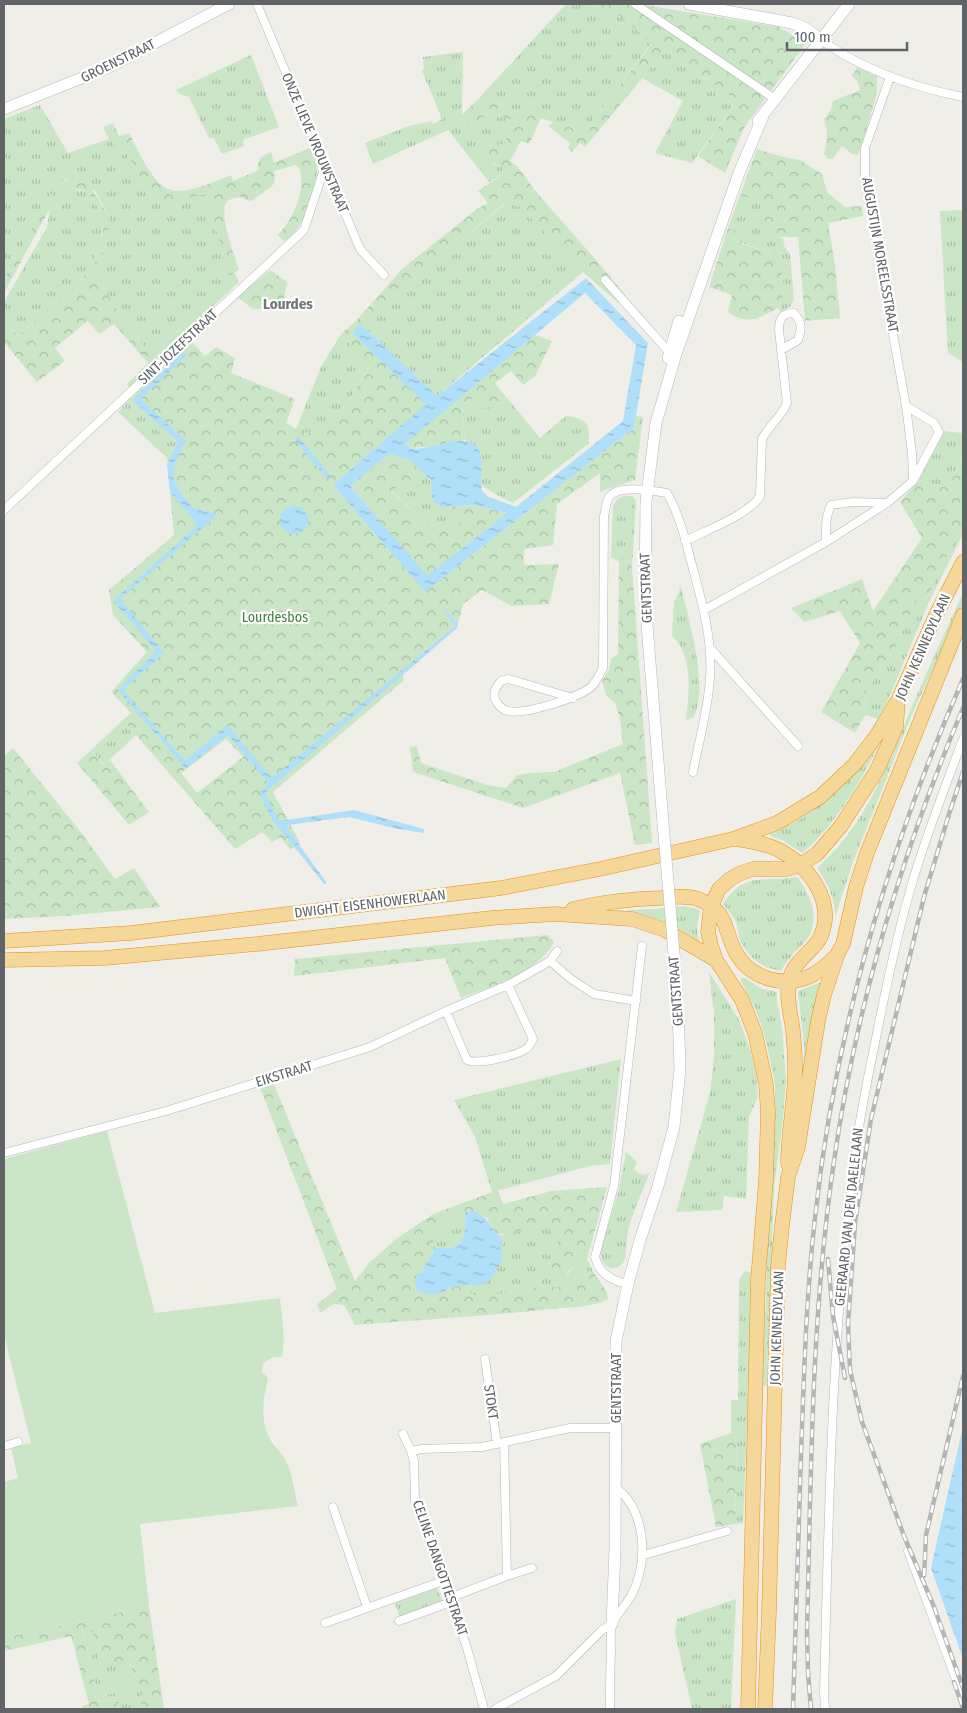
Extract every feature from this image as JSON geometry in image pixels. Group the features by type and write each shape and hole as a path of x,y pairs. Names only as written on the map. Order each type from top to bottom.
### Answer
{"highway":[{"name":"JOHN KENNEDYLAAN","path":"748,1709 758,1280 766,1189 768,1112 766,1084 755,1033 742,1000 716,960 708,932 710,906 719,889 730,879 753,869 788,869 800,865 818,854 841,826 877,770 896,727 898,700 935,617 963,562"},
{"name":"JOHN KENNEDYLAAN","path":"764,1709 769,1611 778,1266 788,1177 798,1147 818,1021 824,995 838,953 843,944 856,887 867,853 963,615"},
{"name":"DWIGHT EISENHOWERLAAN","path":"4,941 131,933 433,896 551,879 733,839 777,823 820,797 854,766 877,735 898,700"},
{"name":"DWIGHT EISENHOWERLAAN","path":"733,839 764,844 781,852 800,865 813,879 819,890 825,913 824,926 820,937 792,970 789,981 788,1001 793,1031 795,1088 788,1145 788,1177"},
{"name":"JOHN KENNEDYLAAN","path":"556,914 601,902 675,897 687,897 698,900 710,906 724,920 736,952 743,963 751,971 771,979 789,981 812,975 823,968 838,953"},
{"name":"JOHN KENNEDYLAAN","path":"556,914 632,919 664,930 716,960"},
{"name":"DWIGHT EISENHOWERLAAN","path":"4,960 113,957 257,944 492,918 556,914"}],"street":[{"name":"GROENSTRAAT","path":"4,109 109,67 229,4"},
{"name":"ONZE LIEVE VROUWSTRAAT","path":"257,4 360,250 384,275"},
{"path":"635,4 775,99"},
{"path":"689,4 792,23 805,28 835,50 890,77 963,97"},
{"name":"GENTSTRAAT","path":"610,1709 615,1549 616,1341 628,1284 674,1127 680,1069 680,1037 675,965 645,600 644,550 648,490 659,410 673,353 736,172 763,116 820,39 849,4"},
{"name":"AUGUSTIJN MOREELSSTRAAT","path":"890,77 865,148 865,180 906,406 912,453 913,481"},
{"name":"SINT-JOZEFSTRAAT","path":"4,510 304,230 325,166"},
{"path":"605,280 673,353"},
{"path":"685,541 747,510 756,503 760,496 762,439 765,432 783,413 787,402 781,350 779,321 787,313 794,314 800,320 801,331 798,340 781,350"},
{"path":"704,610 826,542 887,504 913,481 939,432 934,424 906,406"},
{"path":"573,698 508,679 501,681 494,694 497,704 507,711 521,712 573,698 592,686 603,668 604,516 608,498 613,493 622,490 648,490 667,493 673,504 685,541 704,610 710,648 710,677 707,703 693,772"},
{"path":"826,542 826,524 831,505 853,502 887,504"},
{"path":"710,648 798,746"},
{"name":"GEERAARD VAN DEN DAELELAAN","path":"825,1709 828,1524 835,1358 856,1145 867,1082 902,917 940,800 963,740"},
{"path":"628,1284 619,1282 604,1274 597,1266 595,1257 614,1186 642,946"},
{"name":"EIKSTRAAT","path":"4,1154 166,1111 370,1047 446,1011 508,985 550,961 557,951"},
{"path":"550,961 594,994 636,1001"},
{"path":"446,1011 467,1060 472,1063 519,1052 528,1048 533,1039 508,985"},
{"name":"STOKT","path":"485,1359 500,1443 507,1576"},
{"path":"411,1451 482,1447 570,1428 616,1428"},
{"name":"CELINE DANGOTTESTRAAT","path":"404,1434 414,1461 414,1501 467,1648 484,1709"},
{"path":"4,1446 18,1442"},
{"path":"496,1709 556,1676 602,1630 612,1624 633,1592 640,1574 644,1555 640,1529 625,1493 614,1486"},
{"path":"333,1507 367,1607"},
{"path":"644,1555 727,1531"},
{"path":"908,1551 963,1698"},
{"path":"399,1621 507,1576 532,1568"},
{"path":"325,1623 442,1581"}],"green space":[{"path":"566,4 589,4 615,12 652,42 584,132 479,98"},
{"path":"589,4 638,4 779,27 806,43 744,128 725,173 698,156 737,100 665,51 585,147 580,143 572,152 568,148 570,143 548,126 553,122 584,132 652,43 615,12"},
{"path":"665,51 737,100 692,163 655,153 683,101 642,78"},
{"path":"463,52 462,115 480,119 487,114 515,120 517,127 504,144 498,145 493,164 502,167 503,174 489,182 448,130 373,164 365,143 409,126 432,121 433,124 442,119 422,71 424,68 423,57"},
{"path":"251,55 279,127 243,140 244,146 222,154 214,138 209,138 189,97 180,94 176,90"},
{"path":"857,67 877,76 877,93 861,148 858,155 852,154 842,146 833,159 828,159 824,154 827,137 824,119 831,110 833,101 860,90 857,81 852,76"},
{"name":"Lourdesbos","path":"479,98 541,118 529,144 521,141 510,161 626,296 619,303 583,272 520,207 504,204 352,333 427,404 333,485 425,592 634,428 636,416 643,417 635,480 600,492 600,473 557,504 553,545 524,549 524,565 559,564 549,604 512,606 482,590 463,604 457,628 403,675 403,681 273,792 300,843 290,849 280,837 272,842 262,832 235,849 123,720 131,713 111,692 147,652 113,615 109,590 174,535 167,458 178,442 154,428 129,400 192,342 205,356 216,347 235,358 231,373 295,399 286,423 304,433 324,431 349,400 370,366 341,334 357,320 402,269 477,209 488,203 478,191 503,174 502,167 482,158 480,149 484,143 490,141 498,145 504,144 513,129 517,127 515,120 487,114 477,123 470,122 462,115","holes":["226,739 243,757 197,793 181,773"]},
{"path":"40,105 68,153 109,139 121,144 152,198 206,194 229,275 235,273 239,282 188,330 182,326 152,357 119,314 93,269 18,336 4,318 4,302 47,227 50,208 56,197 4,279 4,119","holes":["67,178 95,191 108,215 109,228 102,258 93,260 101,242 104,218 87,192 69,188 58,194 63,181"]},
{"path":"113,123 119,136 129,133 156,180 174,191 196,188 231,175 233,181 259,170 257,166 261,157 271,152 274,163 312,147 317,169 315,188 308,210 297,229 284,241 278,235 292,216 299,197 301,176 300,169 296,165 274,171 275,181 272,186 252,201 241,197 229,200 224,209 226,226 239,270 229,276 206,194 160,204 152,198 121,144 116,147 109,139 103,127"},
{"path":"757,149 800,160 822,174 827,192 845,207 862,206 863,216 828,223 835,265 840,318 805,321 798,237 774,237 766,224 758,203 740,195"},
{"path":"80,171 108,215 109,228 102,258 96,265 93,260 100,244 103,229 103,222 98,207 83,190 69,188 57,195 63,182"},
{"path":"51,194 56,197 4,293 4,279"},
{"path":"740,195 754,198 764,210 766,222 774,237 783,238 784,246 790,254 794,299 791,306 780,312 778,308 783,294 783,277 770,254 736,241 739,232 728,228"},
{"path":"505,204 520,206 583,272 437,396 361,324"},
{"path":"963,210 963,362 948,353 940,211"},
{"path":"728,228 739,232 736,241 768,253 780,268 782,274 784,287 778,308 753,319 741,319 728,312 732,295 709,287"},
{"path":"93,269 119,314 152,356 183,326 188,330 130,387 127,384 148,363 114,324 100,334 87,321 55,348 65,361 37,382 4,342 4,318 18,336"},
{"path":"270,270 287,282 284,299 281,304 273,310 253,309 237,297"},
{"path":"341,334 370,365 349,400 324,431 304,433 296,429 321,367"},
{"path":"535,335 552,341 535,376 523,385 511,371 495,383 507,398 501,403 484,409 473,398 462,404 465,440 411,448 405,443"},
{"path":"473,398 501,403 507,398 540,438 566,416 578,418 586,423 588,427 588,444 513,503 480,485 481,465 474,444 465,440 462,404"},
{"path":"129,400 154,428 178,442 167,458 118,412"},
{"path":"944,431 963,433 963,457 948,488 919,480"},
{"path":"391,452 409,460 427,475 390,491 427,524 443,527 460,523 456,506 473,505 507,513 427,577 350,486"},
{"path":"963,457 963,523 927,598 919,596 895,647 866,692 865,715 855,733 821,712 860,643 840,611 804,622 791,608 862,579 873,611 922,538 900,502 919,480 948,488"},
{"path":"427,475 432,487 435,503 445,507 456,506 460,523 443,527 427,524 390,490"},
{"path":"632,496 636,501 632,567 629,559 622,557 619,562 611,557 613,506 618,498"},
{"path":"963,523 963,534 930,600 888,700 878,719 865,715 866,692 895,647 919,595 927,598"},
{"path":"622,557 629,559 632,567 652,843 635,845 620,773 523,808 413,772 410,747 417,746 421,763 487,785 506,788 517,775 554,772 623,744 620,718 615,703 606,695 602,681 609,670 611,659 618,654 619,562"},
{"path":"680,584 696,652 699,689 698,705 693,718 686,720 689,686 687,665 679,644 672,635 674,601 679,594"},
{"path":"963,593 963,604 913,712 853,862 835,917 830,891 817,868 835,851 850,831 876,789"},
{"path":"123,720 136,735 104,765 91,750"},
{"path":"880,743 865,772 836,817 814,843 802,853 784,841 769,835 817,808 857,771"},
{"path":"13,748 80,831 115,879 134,868 160,907 65,916 4,919 4,756"},
{"path":"91,750 103,765 110,760 149,812 129,825 77,763"},
{"path":"797,877 811,902 814,919 812,928 809,936 781,971 774,970 756,961 747,951 740,939 735,920 723,904 731,893 748,882"},
{"path":"685,906 700,910 697,928 699,942 665,922 627,912 627,910"},
{"path":"548,935 554,942 547,953 526,970 486,989 461,998 445,958 294,976 295,959"},
{"path":"709,972 739,1020 751,1052 756,1076 758,1097 749,1116 746,1199 724,1196 722,1210 676,1212 710,1093 714,1057 714,1014"},
{"path":"743,977 760,988 777,992 786,1080 774,1188 767,1386 762,1386 762,1345 766,1305 767,1247 775,1124 775,1084 762,1027 755,1008 740,980"},
{"path":"822,982 806,1060 804,1060 798,991"},
{"path":"621,1059 610,1164 590,1166 492,1192 475,1137 454,1100"},
{"path":"273,1082 355,1281 369,1263 396,1239 433,1214 498,1190 503,1204 551,1191 607,1187 587,1259 576,1264 560,1279 550,1275 547,1266 554,1256 561,1226 552,1224 510,1234 495,1233 487,1218 473,1211 465,1212 432,1229 434,1251 416,1277 447,1289 459,1285 470,1285 472,1295 492,1295 527,1290 540,1286 556,1287 564,1285 580,1275 594,1273 607,1292 608,1299 580,1307 355,1325 344,1305 334,1304 320,1313 317,1304 337,1289 260,1087"},
{"path":"107,1131 155,1313 280,1298 284,1338 282,1357 274,1357 263,1363 262,1372 268,1378 264,1401 264,1417 270,1439 288,1466 298,1506 140,1524 149,1606 4,1638 4,1482 18,1478 11,1447 31,1443 4,1335 4,1159"},
{"path":"626,1152 637,1162 634,1169 638,1173 646,1175 650,1172 630,1223 623,1262 615,1268 610,1268 605,1266 603,1262 601,1249 618,1193"},
{"path":"465,1212 465,1230 461,1242 451,1247 433,1247 431,1229"},
{"path":"554,1223 561,1226 554,1256 547,1265 568,1274 579,1260 587,1259 594,1273 580,1275 564,1285 556,1287 540,1286 527,1290 492,1295 471,1295 470,1285 482,1285 497,1267 502,1253 501,1236 534,1226"},
{"path":"745,1271 753,1273 743,1523 735,1524 737,1431 731,1433 731,1400 738,1400 739,1280"},
{"path":"737,1431 735,1524 716,1527 700,1444"},
{"path":"437,1588 443,1602 400,1618 395,1603"},
{"path":"736,1599 731,1709 692,1709 675,1633 677,1619"},
{"path":"149,1606 164,1709 140,1709 142,1691 128,1660 99,1666 92,1625 82,1628 99,1702 118,1697 120,1709 83,1709 82,1706 89,1704 71,1636 4,1651 4,1638"},
{"path":"92,1624 128,1660 142,1691 140,1709 120,1709 117,1697 99,1702 82,1627"},
{"path":"129,1670 134,1689 104,1696 99,1678"}],"water":[{"path":"586,278 648,343 634,428 425,592 333,485 426,404 352,333 361,324 437,396","holes":["585,293 636,345 623,421 516,507 489,497 482,491 481,458 475,445 459,441 419,449 411,448 405,444","390,453 409,460 431,480 432,498 436,504 443,507 473,505 507,513 427,576 350,486"]},
{"path":"183,352 187,355 142,400 186,441 174,469 174,476 180,491 193,508 215,513 215,517 120,599 163,651 163,654 124,691 185,761 226,726 229,727 272,778 455,626 444,611 445,609 458,624 457,628 266,792 279,821 354,810 424,829 424,833 398,829 349,817 288,825 287,828 327,883 324,884 271,818 260,793 268,783 228,735 185,768 119,691 119,688 156,651 115,603 116,598 197,526 170,492 167,465 178,442 134,402 134,398"},
{"path":"298,436 331,476 327,479 294,440"},
{"path":"294,506 304,510 308,520 304,530 294,534 284,530 280,520 284,510"},
{"path":"473,1211 484,1217 495,1233 501,1236 502,1256 492,1278 482,1285 459,1285 432,1295 417,1290 415,1285 416,1278 434,1251 433,1247 451,1247 461,1242 465,1230 465,1212"},
{"path":"963,1426 963,1659 931,1568"}],"railway":[{"path":"793,1709 809,1277 824,1148 836,1079 868,942 888,875 911,809 963,679"},
{"path":"811,1709 807,1633 813,1400 820,1284 833,1168 854,1050 867,991 883,934 900,876 963,708"},
{"path":"963,772 924,897 871,1119 855,1223 848,1324 850,1370 862,1422 904,1536 934,1607 963,1688"},
{"path":"828,1259 833,1316 845,1378"},
{"path":"924,1576 926,1535 963,1376"},
{"path":"954,1682 963,1708"}],"district":[{"name":"Lourdes","path":"288,304"}]}
